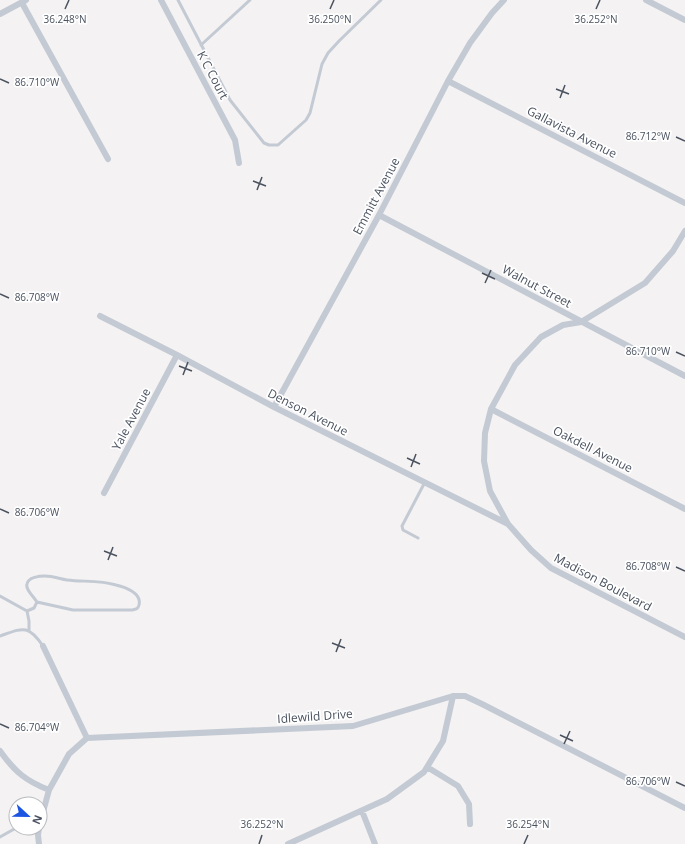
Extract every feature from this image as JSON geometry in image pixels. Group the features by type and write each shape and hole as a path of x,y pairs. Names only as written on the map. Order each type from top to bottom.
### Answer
{"street":[{"name":"K C Court","path":"161,0 235,140 239,163"},
{"name":"Emmitt Avenue","path":"274,407 379,216 448,81 470,43 492,13 504,0"},
{"path":"646,0 685,20"},
{"path":"0,14 24,1 108,159"},
{"name":"Gallavista Avenue","path":"448,81 685,203"},
{"name":"Walnut Street","path":"379,216 685,376"},
{"name":"Madison Boulevard","path":"685,231 673,251 645,282 581,322 563,325 541,337 515,365 491,410 485,433 484,461 490,491 508,524 530,550 551,568 685,637"},
{"name":"Denson Avenue","path":"100,316 177,354 274,407 508,524"},
{"name":"Yale Avenue","path":"104,493 177,354"},
{"name":"Oakdell Avenue","path":"491,410 685,509"},
{"path":"43,646 87,738 69,754 47,796"},
{"path":"288,844 387,799 424,772 443,741 453,696"},
{"name":"Idlewild Drive","path":"87,738 353,726 453,696 465,696 685,808"},
{"path":"0,751 14,769 32,783 49,790"},
{"path":"427,767 458,786 469,804 470,824"},
{"path":"362,810 375,844"}],"lane":[{"path":"178,0 230,100 264,143 269,146 278,145 306,120 310,112 322,64 328,53 381,0"},
{"path":"201,45 250,0"},
{"path":"418,538 403,530 402,526 424,482"},
{"path":"45,576 66,580 115,584 134,593 139,598 138,607 132,610 82,611 37,602 27,588 28,580 45,576"},
{"path":"0,596 27,611 30,621 29,630"},
{"path":"27,611 34,608 37,602"},
{"path":"0,636 19,630 29,630 36,636 43,646"}]}
